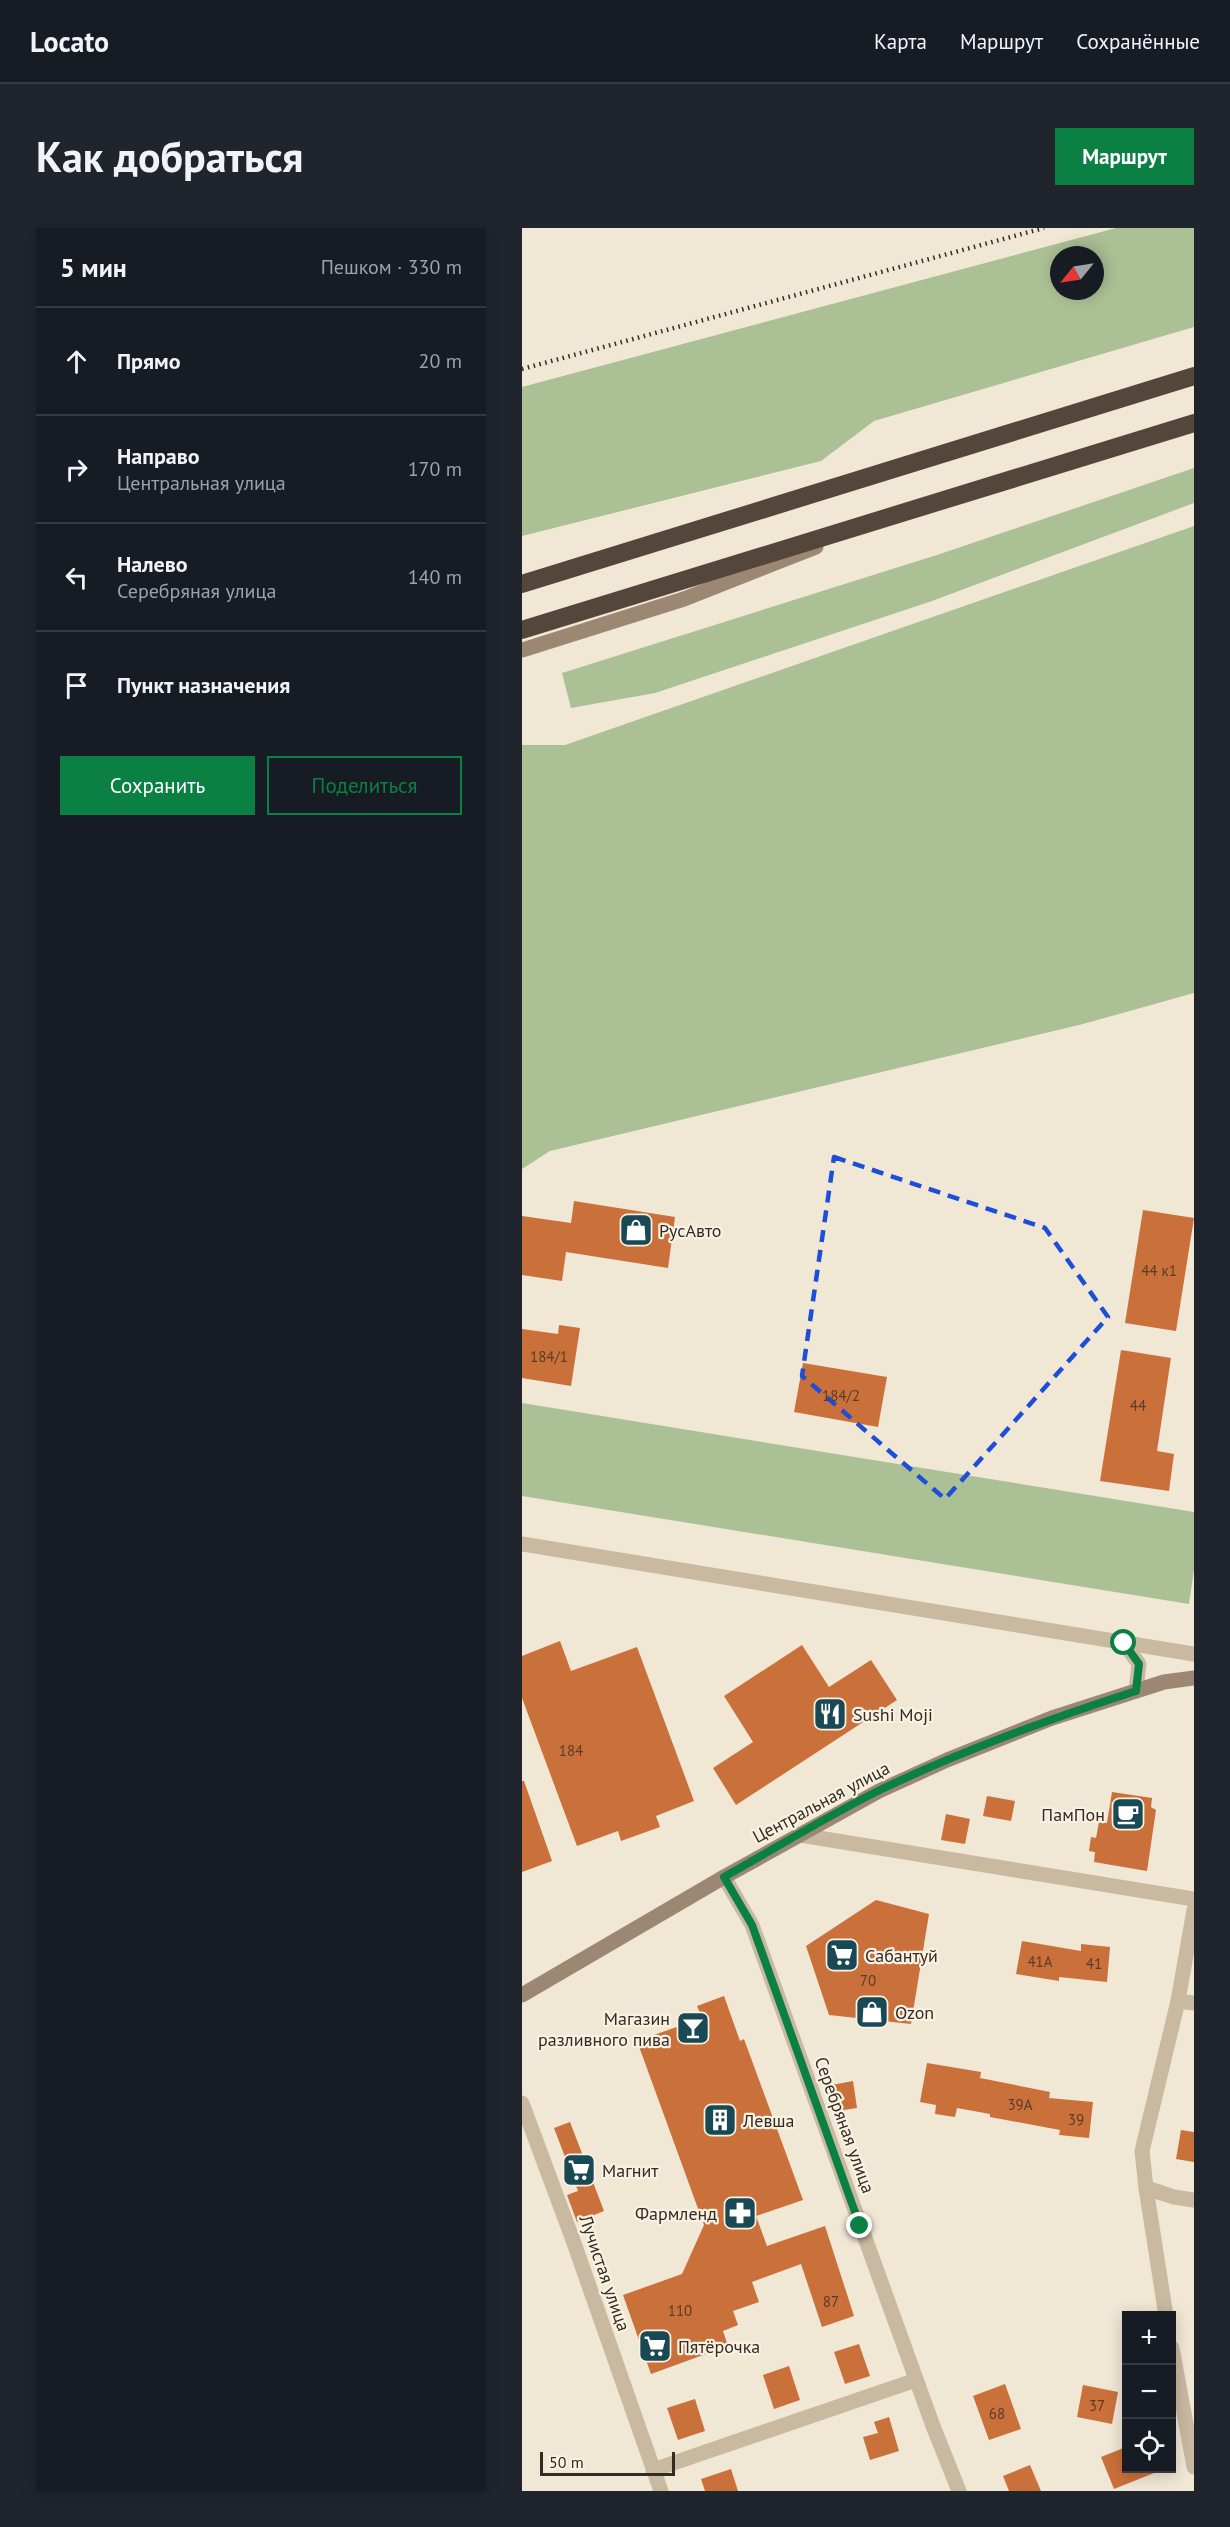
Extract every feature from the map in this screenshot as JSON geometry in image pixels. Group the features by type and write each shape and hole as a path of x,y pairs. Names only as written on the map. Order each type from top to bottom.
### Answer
{"highway":[{"path":"522,584 1194,376"},
{"path":"522,630 1194,423"}],"street":[{"path":"522,650 684,599 908,511"},
{"path":"522,1544 1194,1654"},
{"path":"1124,1643 1139,1664 1136,1691"},
{"name":"Центральная улица","path":"522,1995 724,1877 879,1791 947,1760 1052,1718 1164,1682 1194,1678"},
{"path":"801,1835 1194,1899"},
{"name":"Серебряная улица","path":"724,1877 752,1925 916,2380 960,2491"},
{"path":"1165,2311 1142,2151 1178,2001 1194,1910"},
{"path":"1178,2001 1194,2003"},
{"name":"Лучистая улица","path":"522,2103 661,2491"},
{"path":"1146,2188 1174,2197 1194,2200"},
{"path":"1175,2365 1194,2467"},
{"path":"653,2470 916,2380"}],"highlighted area":[{"path":"834,1157 1045,1228 1108,1317 945,1499 802,1376"}],"green space":[{"path":"1116,228 1194,228 1194,327 874,421 821,461 522,536 522,387"},
{"path":"1194,468 1194,503 932,601 655,693 571,708 562,673 940,554"},
{"path":"1194,526 1194,993 1083,1024 550,1151 522,1169 522,745 565,745"},
{"path":"522,1403 1194,1512 1194,1570 1189,1604 522,1496"}],"building":[{"path":"574,1201 675,1217 668,1268 566,1252 562,1281 522,1275 522,1216 571,1223"},
{"path":"1143,1210 1194,1218 1176,1331 1125,1323"},
{"path":"559,1325 580,1328 571,1386 522,1378 522,1329 558,1334"},
{"path":"1121,1350 1171,1358 1157,1451 1174,1454 1169,1491 1100,1481"},
{"path":"803,1363 887,1377 878,1427 794,1412"},
{"path":"560,1641 571,1671 637,1647 694,1801 656,1816 660,1827 621,1841 618,1831 577,1846 522,1698 522,1656"},
{"path":"802,1645 829,1687 871,1660 897,1700 736,1805 713,1768 753,1742 724,1696"},
{"path":"522,1781 524,1781 552,1861 522,1872"},
{"path":"1112,1792 1152,1798 1151,1807 1156,1810 1147,1871 1094,1862 1095,1852 1089,1851 1091,1837 1096,1838 1099,1822 1107,1823"},
{"path":"987,1796 1015,1801 1011,1821 983,1816"},
{"path":"946,1814 970,1819 965,1844 941,1840"},
{"path":"876,1900 929,1914 911,2024 829,2015 806,1946"},
{"path":"1022,1941 1081,1951 1081,1944 1110,1947 1107,1982 1059,1977 1059,1981 1016,1974"},
{"path":"724,1996 740,2041 744,2039 803,2200 756,2216 767,2246 825,2226 854,2316 822,2327 801,2264 752,2282 759,2302 733,2311 738,2325 723,2331 728,2346 651,2374 623,2295 682,2274 704,2225 637,2041 702,2018 697,2006"},
{"path":"927,2063 981,2072 980,2078 1050,2092 1049,2098 1093,2102 1089,2138 1059,2135 1060,2130 990,2117 990,2114 957,2108 955,2117 935,2114 936,2105 920,2102"},
{"path":"853,2081 857,2108 837,2111 832,2085"},
{"name":"Магнит","path":"570,2122 604,2211 577,2222 567,2195 578,2191 554,2128"},
{"path":"1181,2130 1194,2132 1194,2162 1176,2159"},
{"path":"859,2344 870,2376 845,2384 834,2352"},
{"path":"789,2366 800,2400 774,2409 763,2375"},
{"path":"1005,2384 1021,2429 989,2440 973,2396"},
{"path":"1083,2385 1118,2392 1112,2424 1077,2417"},
{"path":"695,2399 705,2431 678,2440 667,2408"},
{"path":"889,2417 899,2451 870,2460 863,2437 878,2433 874,2422"},
{"path":"1122,2449 1122,2473 1154,2473 1114,2489 1101,2457"},
{"path":"1030,2465 1041,2491 1009,2491 1003,2476"},
{"path":"731,2469 738,2491 705,2491 701,2479"}],"railway":[{"path":"522,369 1044,228"}],"place":[{"name":"РусАвто","path":"636,1230"},
{"name":"Sushi Moji","path":"830,1714"},
{"name":"ПамПон","path":"1128,1814"},
{"name":"Сабантуй","path":"842,1955"},
{"name":"Ozon","path":"872,2012"},
{"name":"Магазин разливного пива","path":"693,2028"},
{"name":"Левша","path":"720,2120"},
{"name":"Магнит","path":"579,2170"},
{"name":"Фармленд","path":"740,2213"},
{"name":"Пятёрочка","path":"655,2346"}],"route":[{"path":"860,2226 752,1925 724,1877 879,1791 947,1760 1052,1718 1136,1691 1139,1664 1124,1643"}]}
